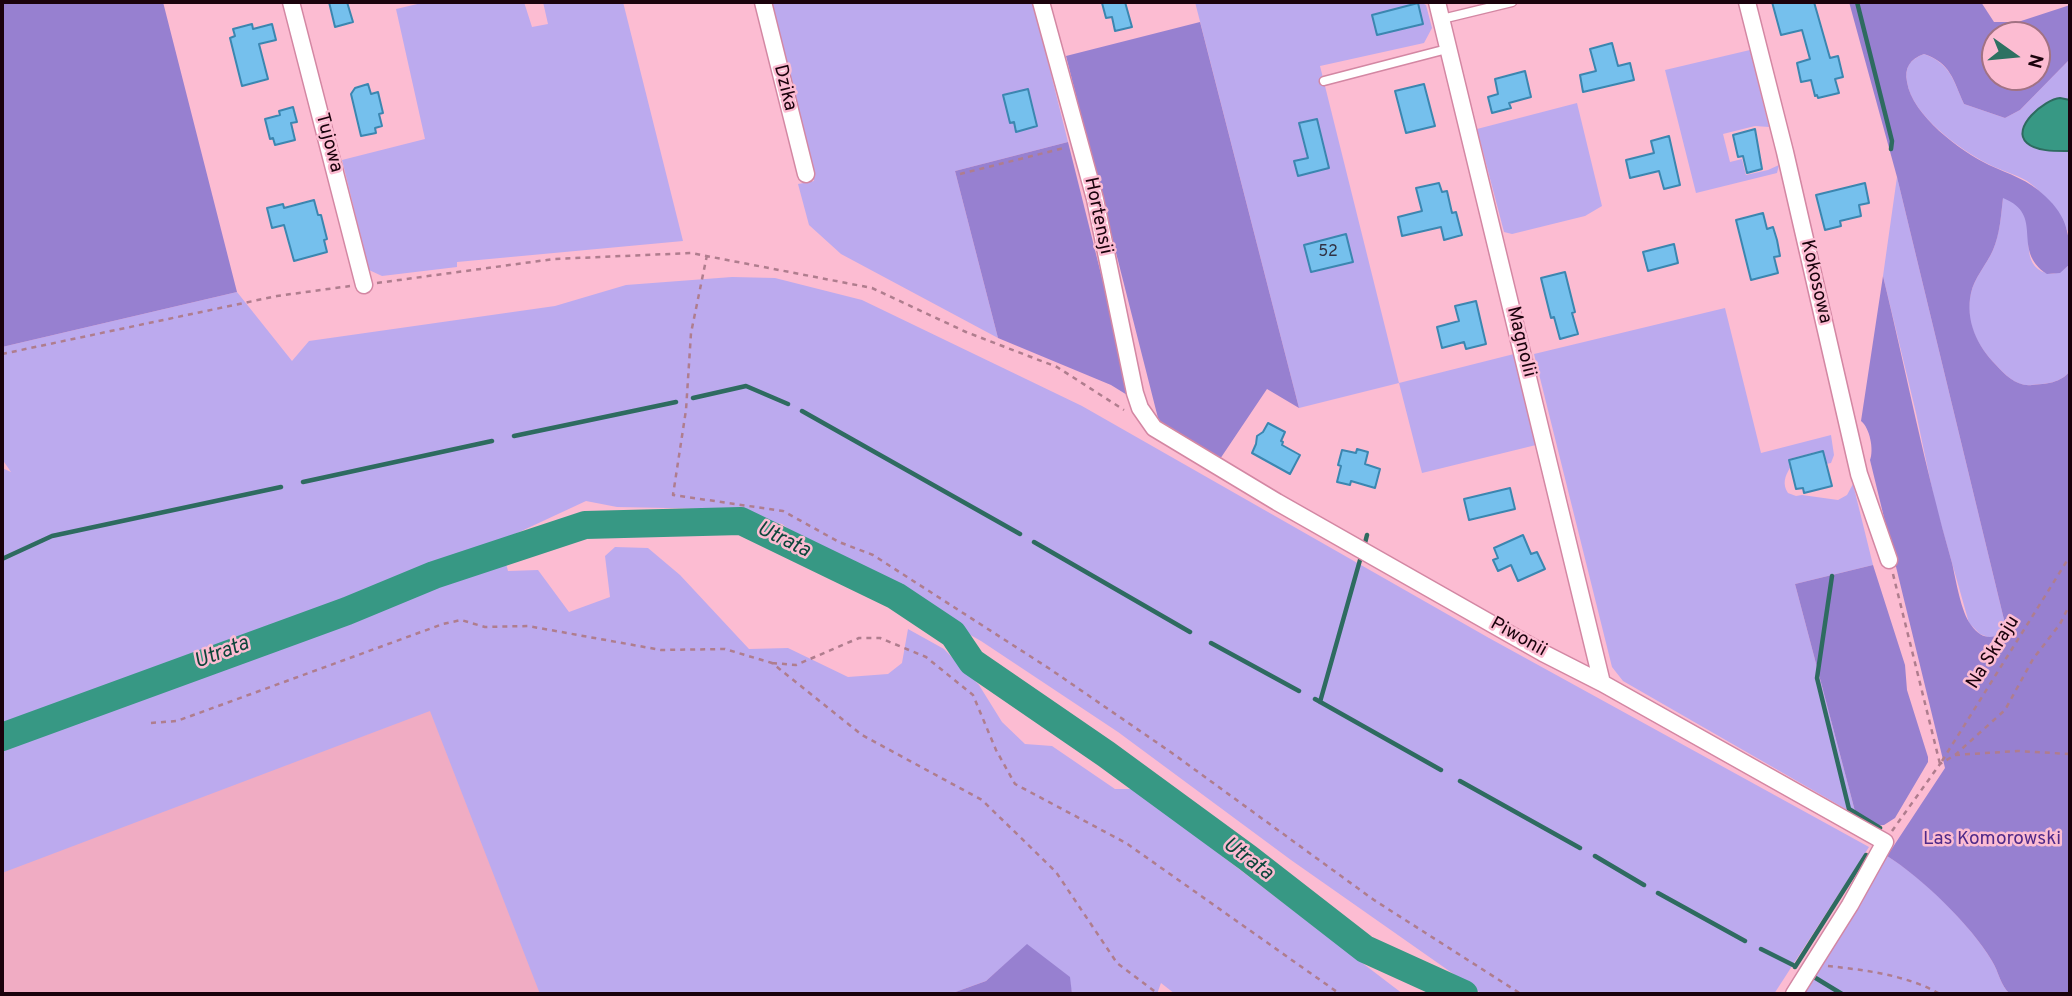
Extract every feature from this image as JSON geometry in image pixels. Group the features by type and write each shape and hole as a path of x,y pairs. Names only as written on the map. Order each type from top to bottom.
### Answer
{"street":[{"name":"Tujowa","path":"291,2 364,285"},
{"name":"Dzika","path":"762,2 806,174"},
{"name":"Hortensji","path":"1041,2 1095,200 1135,393 1140,408 1154,428"},
{"name":"Magnolii","path":"1437,2 1601,683"},
{"name":"Kokosowa","path":"1747,2 1860,474 1889,560"},
{"name":"Piwonii","path":"1154,428 1277,502 1543,653 1885,842"},
{"path":"1794,994 1885,842"}],"lane":[{"path":"1442,19 1512,2"},
{"path":"1324,81 1447,49"}],"path":[{"path":"960,174 1080,144"},
{"path":"2,354 277,296 554,259 691,253 872,288 966,332 1057,367 1132,415"},
{"path":"707,255 691,333 686,410 673,495 783,511 839,542 873,555 1050,669 1172,753 1374,900 1521,994"},
{"name":"Na Skraju","path":"1885,842 1940,764 2070,556"},
{"path":"1889,560 1940,764 1955,755 2005,710 2032,659 2060,624 2070,604"},
{"path":"151,723 177,721 443,624 461,620 485,627 528,626 661,650 725,649 772,663 796,665 859,638 880,638 926,657 973,695 996,750 1015,784 1126,843 1340,994"},
{"path":"772,663 862,735 982,800 1056,872 1117,963 1158,994"},
{"path":"1955,755 2018,751 2070,754"},
{"path":"1813,964 1885,975 1920,984 1940,994"}],"shaded area":[{"path":"426,2 524,2 532,27 548,24 543,2 623,2 683,241 457,262 457,267 382,276 369,270 342,160 425,139 396,9"},
{"path":"770,2 1033,2 1068,142 955,171 998,338 841,254 809,225 798,184 814,181"},
{"path":"1195,2 1420,2 1426,5 1432,28 1424,43 1320,66 1399,383 1299,408"},
{"path":"1750,50 1769,127 1755,126 1723,134 1730,162 1742,159 1746,175 1779,165 1777,173 1696,193 1665,70"},
{"path":"1924,54 1946,68 1964,104 2005,118 2020,110 2039,91 2051,91 2051,78 2070,59 2070,236 2052,206 2034,186 1976,158 1938,130 1927,118 1911,94 1906,77 1915,58"},
{"path":"2060,98 2070,100 2070,151 2031,146 2023,137 2026,122 2046,103"},
{"path":"1577,103 1602,206 1585,216 1512,234 1504,232 1477,129"},
{"path":"1897,177 2007,632 1993,639 1980,634 1969,623 1935,503 1883,276"},
{"path":"2003,197 2018,206 2024,214 2030,255 2038,269 2053,274 2070,264 2070,371 2053,382 2026,385 2012,380 1983,350 1971,323 1971,293 1995,244"},
{"path":"732,277 775,278 862,300 1082,406 1489,638 1869,847 1774,994 1482,994 1291,860 1118,732 981,641 806,542 782,524 717,509 617,507 586,501 500,541 508,571 538,570 569,612 610,597 605,556 615,547 648,548 680,575 749,649 788,648 848,677 888,674 902,663 908,629 944,649 979,685 1002,722 1025,744 1052,746 1115,789 1134,789 1403,994 1175,994 1161,983 1157,994 1072,994 1069,977 1027,945 986,981 950,994 540,994 430,711 2,873 2,468 11,472 2,459 2,347 237,292 292,361 309,341 555,306 626,285"},
{"path":"1725,308 1761,453 1831,435 1834,455 1831,463 1826,464 1820,453 1816,452 1789,459 1790,468 1785,483 1788,493 1838,500 1847,495 1853,484 1873,565 1795,584 1856,815 1623,681 1612,667 1534,354"},
{"path":"1514,354 1536,445 1422,473 1399,383"},
{"path":"456,592 617,994 2,994 2,750"},
{"path":"1887,856 1915,876 1959,917 1983,947 2010,994 1804,994"}],"green space":[{"path":"2,2 163,2 237,292 2,347"},
{"name":"Las Komorowski","path":"1849,2 1981,2 1993,21 1981,21 1981,91 2039,91 2020,110 2005,118 1964,104 1946,67 1933,58 1924,54 1907,68 1906,77 1911,94 1927,119 1977,159 2039,190 2059,212 2068,236 2070,264 2060,273 2047,274 2036,265 2031,254 2023,214 2016,205 2003,198 1995,244 1971,293 1970,313 1978,341 1989,358 2012,380 2027,385 2043,384 2058,380 2070,371 2070,994 2010,994 1983,947 1959,917 1915,876 1887,856 1945,768 1870,460 1870,439 1861,421 1883,276 1964,612 1971,625 1983,636 1992,637 2007,632 1897,177"},
{"name":"Las Komorowski","path":"2070,5 2070,59 2051,78 2051,21 2021,21"},
{"path":"1200,22 1299,408 1267,389 1218,462 1171,436 1158,418 1066,56"},
{"path":"1068,142 1132,398 1111,385 998,338 955,171"},
{"path":"1873,565 1905,665 1907,690 1928,762 1895,818 1884,825 1872,826 1856,815 1795,584"},
{"path":"1027,944 1070,977 1072,994 950,994 986,981"}],"building":[{"path":"329,2 347,2 353,22 335,27"},
{"path":"1125,2 1132,27 1115,31 1112,17 1106,18 1102,3"},
{"path":"1772,2 1814,2 1830,58 1838,56 1843,77 1835,79 1839,93 1818,98 1811,80 1801,82 1797,63 1810,59 1802,30 1781,35"},
{"path":"1418,3 1423,24 1377,35 1372,15"},
{"path":"252,24 253,29 272,24 276,40 259,44 268,79 242,86 230,38 235,36 233,29"},
{"path":"1612,43 1618,66 1630,63 1634,80 1583,92 1580,75 1596,71 1590,49"},
{"path":"1525,71 1531,97 1509,103 1511,108 1492,113 1488,97 1498,94 1495,79"},
{"path":"368,84 371,94 378,92 383,113 379,114 382,126 375,128 376,133 361,136 351,94 355,88"},
{"path":"1424,84 1435,126 1406,133 1395,91"},
{"path":"1028,89 1037,126 1016,132 1014,122 1010,123 1003,95"},
{"path":"293,107 297,122 291,123 295,140 275,145 273,138 270,139 265,119 280,115 279,111"},
{"path":"1317,119 1329,168 1298,176 1294,161 1308,158 1299,123"},
{"path":"1755,129 1762,169 1747,173 1743,156 1738,157 1733,135"},
{"path":"1669,136 1680,185 1664,189 1659,171 1630,178 1626,160 1654,153 1651,141"},
{"path":"1439,183 1442,192 1447,191 1452,213 1456,212 1462,235 1444,240 1441,227 1402,236 1398,217 1422,211 1416,188"},
{"path":"1865,183 1869,203 1859,205 1861,216 1840,221 1841,226 1825,230 1816,195"},
{"path":"314,200 327,239 324,240 327,252 294,261 284,225 272,228 267,208 283,204 284,208"},
{"path":"1763,213 1767,229 1773,227 1777,240 1780,256 1774,257 1778,273 1751,280 1736,220"},
{"path":"1346,234 1353,262 1311,272 1304,245"},
{"path":"1674,244 1678,263 1648,271 1643,252"},
{"path":"1565,272 1578,334 1560,339 1554,317 1551,318 1541,278"},
{"path":"1476,301 1486,344 1466,349 1464,342 1442,348 1437,327 1459,321 1455,306"},
{"path":"1268,423 1285,432 1282,445 1300,455 1290,474 1252,453 1257,436"},
{"path":"1357,449 1368,452 1365,464 1380,469 1375,488 1351,481 1350,485 1337,482 1342,450 1356,453"},
{"path":"1823,451 1832,486 1804,493 1803,488 1796,489 1789,460"},
{"path":"1510,488 1515,509 1469,520 1464,499"},
{"path":"1523,535 1531,554 1537,552 1545,569 1518,581 1511,565 1498,571 1493,560 1498,558 1494,548"}],"waterway":[{"path":"1857,2 1892,141 1891,149"},
{"path":"693,398 746,386 788,404"},
{"path":"514,436 676,402"},
{"path":"802,411 1020,534"},
{"path":"303,482 492,441"},
{"path":"2,559 52,536 281,487"},
{"name":"Utrata","path":"2,737 347,611 434,575 585,525 741,521 896,596 953,634 972,662 1106,754 1248,858 1365,949 1464,994"},
{"path":"1365,543 1367,535"},
{"path":"1034,542 1190,632"},
{"path":"1320,702 1360,560"},
{"path":"1832,576 1817,678 1849,809 1880,828"},
{"path":"1211,643 1299,691"},
{"path":"1315,699 1441,770"},
{"path":"1460,781 1580,848"},
{"path":"1795,967 1866,855"},
{"path":"1595,856 1644,885"},
{"path":"1658,893 1745,941"},
{"path":"1761,949 1793,965"},
{"path":"1814,977 1842,994"}]}
